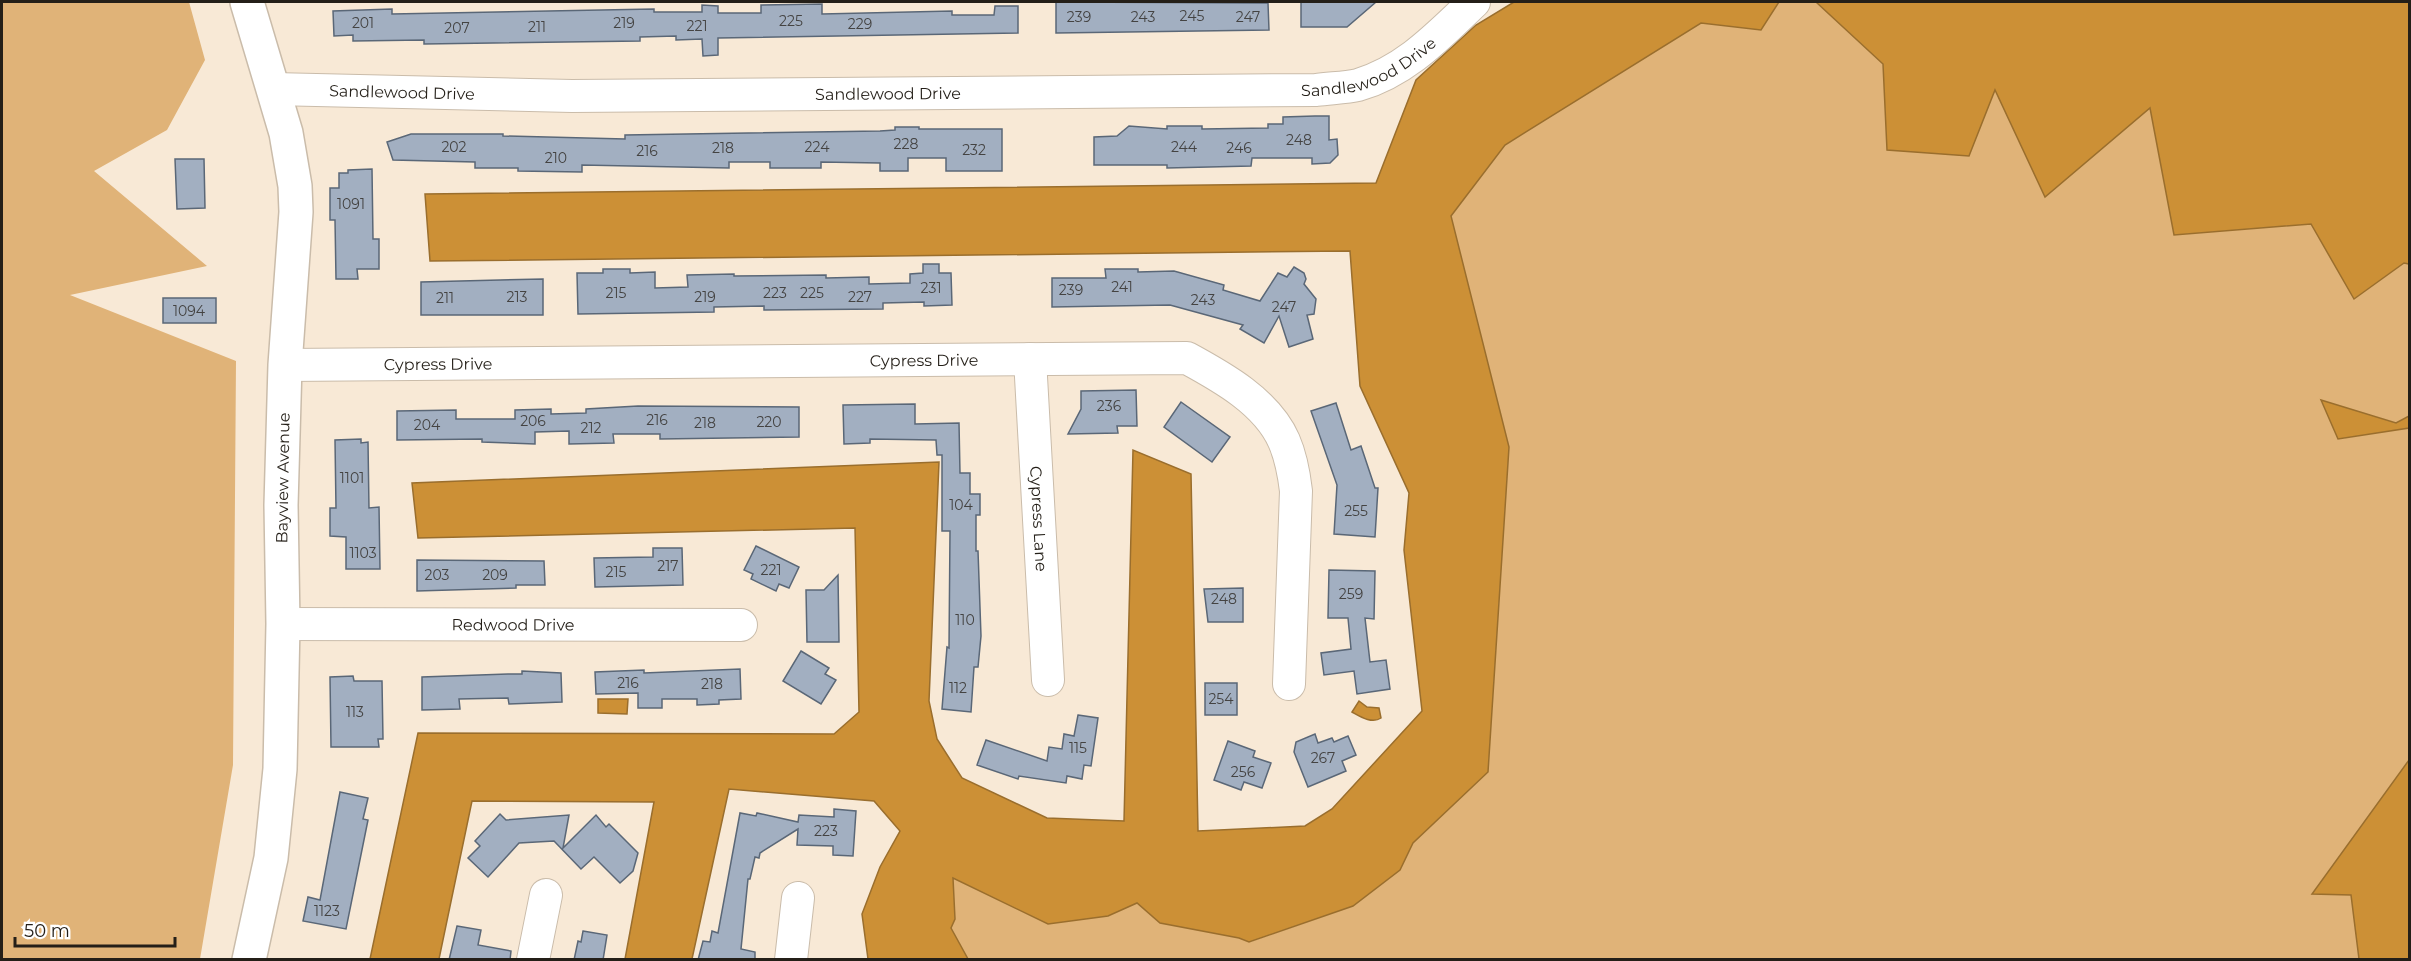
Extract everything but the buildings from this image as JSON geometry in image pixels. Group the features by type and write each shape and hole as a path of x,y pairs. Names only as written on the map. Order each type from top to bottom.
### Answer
{"main road":[{"name":"Bayview Avenue","path":"247,2 285,133 295,186 296,212 285,365 281,505 283,624 280,769 271,858 249,960"}],"street":[{"name":"Sandlewood Drive","path":"273,89 572,96 1316,90 1357,85 1388,73 1415,57 1474,2"},
{"name":"Cypress Drive","path":"285,365 1187,358 1218,374 1249,397 1284,439 1292,463 1296,491 1289,684"},
{"name":"Cypress Lane","path":"1030,359 1048,680"},
{"name":"Redwood Drive","path":"283,624 741,624"},
{"path":"533,960 546,895"},
{"path":"791,960 798,898"}],"shaded area":[{"path":"2,2 189,2 205,60 167,130 94,171 207,266 70,295 236,361 233,765 200,959 2,959"},
{"path":"1514,2 1779,2 1761,30 1701,23 1505,145 1451,216 1509,447 1488,772 1413,843 1400,870 1353,906 1249,942 1239,938 1160,923 1137,903 1108,916 1048,924 953,878 955,919 951,928 968,959 868,959 862,914 880,867 900,831 874,801 729,789 692,959 625,959 654,802 472,801 439,959 370,959 418,733 834,734 859,712 855,528 418,538 412,483 939,462 929,701 937,739 962,778 1047,818 1124,821 1133,450 1191,474 1198,831 1305,826 1332,809 1422,711 1404,550 1409,493 1360,386 1350,251 430,261 425,194 1376,183 1416,80 1476,25"},
{"path":"1779,2 1816,2 1883,64 1887,150 1995,90 2150,108 2174,235 2311,224 2354,299 2404,263 2409,264 2409,416 2397,423 2321,401 2339,439 2409,428 2409,760 2312,894 2351,895 2359,959 968,960 951,928 955,919 953,878 1048,924 1108,916 1137,903 1160,923 1250,942 1353,906 1400,870 1413,843 1488,772 1509,447 1451,216 1505,145 1701,23 1761,30"},
{"path":"1816,2 2409,2 2409,264 2404,263 2354,299 2311,224 2174,235 2150,108 2045,197 1995,90 1969,156 1887,150 1883,64"},
{"path":"2321,400 2396,423 2409,416 2409,428 2338,439"},
{"path":"598,699 628,699 627,714 598,713"},
{"path":"1359,701 1367,707 1379,708 1381,718 1370,720 1352,712"},
{"path":"2409,760 2409,959 2359,959 2351,895 2312,894"}]}
